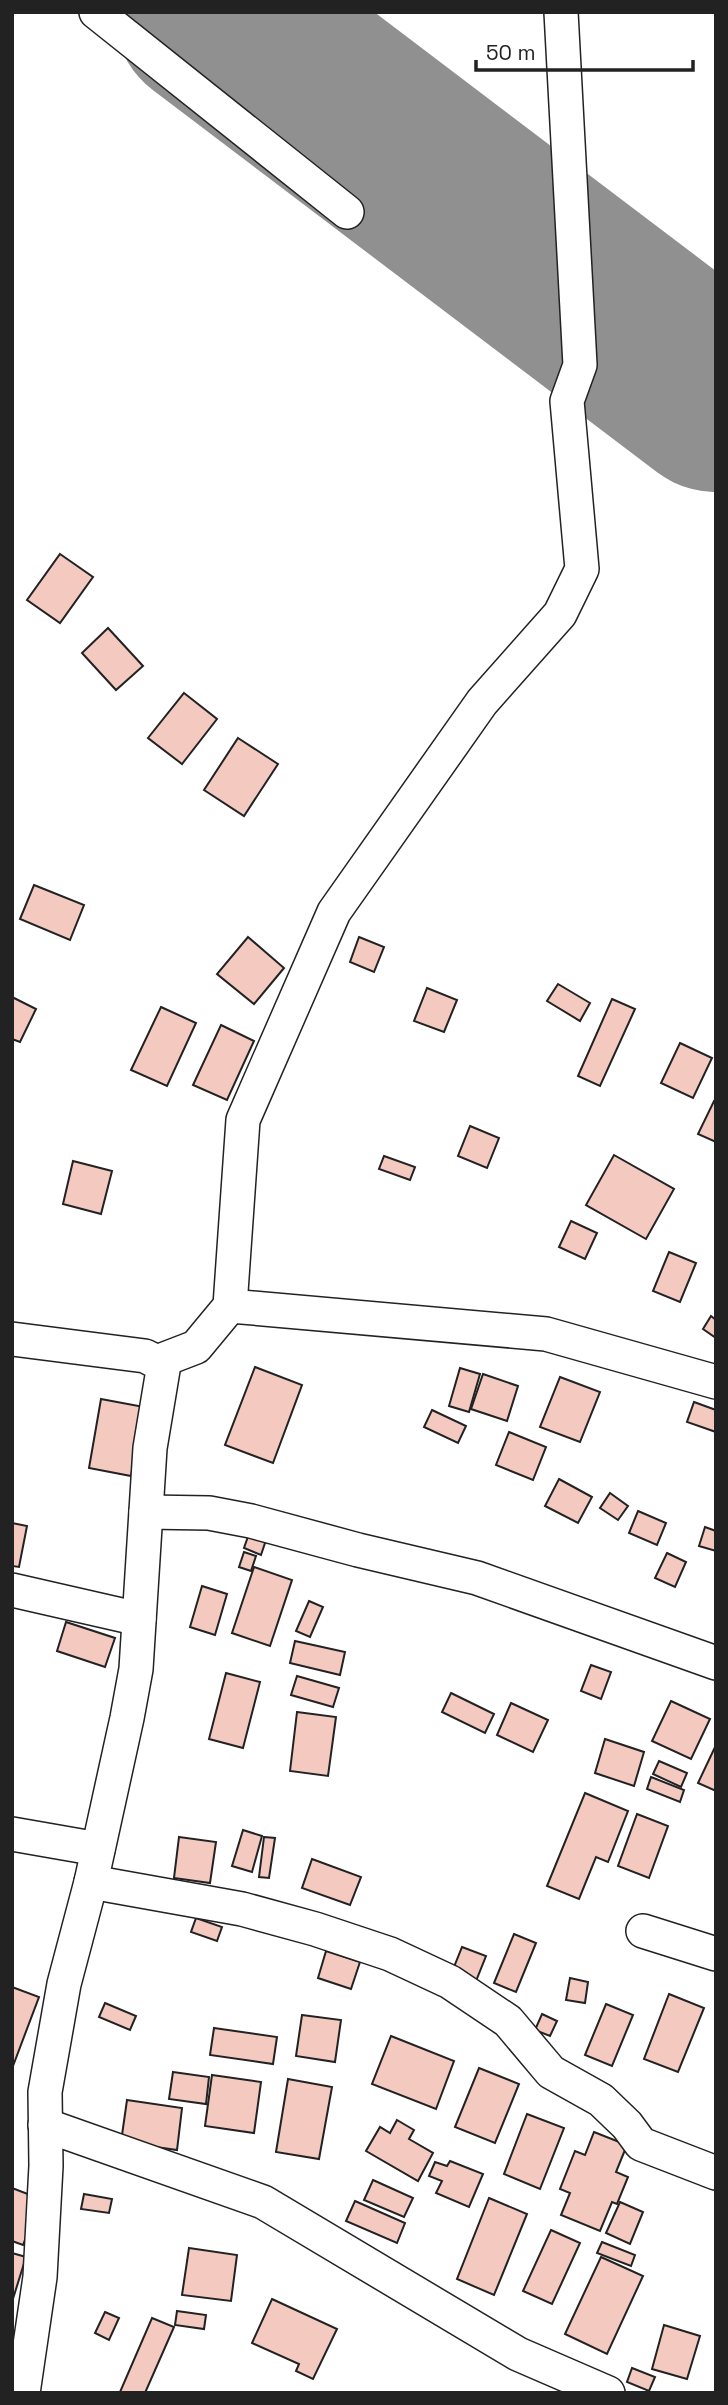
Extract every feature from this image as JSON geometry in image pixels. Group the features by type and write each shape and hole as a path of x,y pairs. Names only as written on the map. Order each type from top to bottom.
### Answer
{"street":[{"path":"96,12 347,212"},
{"path":"157,1362 196,1347 230,1306 243,1120 334,912 481,702 560,614 582,569 567,401 580,365 561,12"},
{"path":"230,1306 546,1334 716,1382"},
{"path":"12,1339 145,1356 157,1362 163,1370 150,1448 136,1669 98,1849 64,1984 45,2092 46,2165 40,2277 23,2393"},
{"path":"146,1512 209,1513 251,1521 477,1578 716,1663"},
{"path":"12,1590 139,1619"},
{"path":"12,1834 98,1849"},
{"path":"90,1882 242,1909 315,1929 390,1954 450,1982 508,2021 551,2072 601,2101 627,2125 640,2144 716,2173"},
{"path":"643,1931 716,1954"},
{"path":"45,2125 263,2202 518,2354 608,2393"}],"building":[{"path":"60,554 93,577 60,623 27,600"},
{"path":"108,628 143,666 116,690 82,653"},
{"path":"184,693 217,719 182,764 148,738"},
{"path":"238,738 278,764 244,816 204,790"},
{"path":"34,885 84,905 70,940 20,919"},
{"path":"248,937 284,968 254,1004 217,974"},
{"path":"359,937 384,947 374,972 350,962"},
{"path":"558,984 590,1003 580,1021 547,1001"},
{"path":"427,988 457,1000 444,1032 414,1021"},
{"path":"12,997 36,1009 20,1042 12,1039"},
{"path":"612,999 635,1009 600,1086 578,1076"},
{"path":"161,1007 196,1023 167,1086 131,1070"},
{"path":"221,1025 254,1041 227,1100 193,1085"},
{"path":"680,1043 712,1058 693,1098 661,1083"},
{"path":"714,1101 716,1102 716,1142 698,1134"},
{"path":"470,1126 499,1138 487,1168 458,1156"},
{"path":"614,1155 674,1189 646,1239 586,1205"},
{"path":"384,1156 415,1167 410,1180 379,1169"},
{"path":"73,1161 112,1171 101,1214 63,1204"},
{"path":"571,1221 597,1233 585,1259 559,1247"},
{"path":"669,1252 696,1263 680,1302 653,1291"},
{"path":"711,1316 716,1320 716,1338 703,1329"},
{"path":"255,1367 302,1385 273,1463 225,1445"},
{"path":"460,1368 480,1374 469,1412 449,1406"},
{"path":"483,1374 518,1386 507,1421 471,1409"},
{"path":"560,1377 600,1392 580,1442 540,1427"},
{"path":"101,1399 144,1407 131,1476 89,1468"},
{"path":"694,1402 716,1410 716,1432 687,1422"},
{"path":"432,1410 466,1426 458,1443 424,1427"},
{"path":"509,1432 546,1447 533,1480 496,1465"},
{"path":"559,1479 592,1497 578,1523 545,1506"},
{"path":"610,1493 628,1506 618,1520 600,1508"},
{"path":"638,1511 666,1523 657,1545 629,1533"},
{"path":"12,1523 27,1526 19,1567 12,1566"},
{"path":"705,1527 716,1531 716,1551 699,1546"},
{"path":"251,1528 268,1534 261,1555 244,1548"},
{"path":"244,1552 256,1556 251,1571 239,1567"},
{"path":"667,1553 686,1562 675,1587 655,1578"},
{"path":"254,1567 292,1580 270,1646 232,1633"},
{"path":"202,1586 227,1594 215,1635 190,1627"},
{"path":"309,1601 323,1607 310,1637 296,1631"},
{"path":"66,1622 115,1638 105,1667 57,1651"},
{"path":"295,1641 345,1652 340,1675 290,1663"},
{"path":"591,1665 611,1672 601,1699 581,1691"},
{"path":"226,1673 260,1682 243,1748 209,1739"},
{"path":"297,1676 339,1688 333,1707 291,1695"},
{"path":"451,1693 494,1714 485,1733 442,1712"},
{"path":"671,1701 710,1719 691,1759 652,1741"},
{"path":"511,1703 548,1720 533,1752 497,1735"},
{"path":"297,1712 336,1717 328,1776 290,1771"},
{"path":"605,1739 644,1752 634,1786 595,1773"},
{"path":"716,1745 716,1791 698,1783"},
{"path":"659,1761 687,1773 681,1787 653,1774"},
{"path":"651,1777 684,1790 680,1802 647,1789"},
{"path":"585,1793 628,1811 608,1862 596,1857 579,1899 547,1886"},
{"path":"637,1814 668,1826 649,1878 618,1866"},
{"path":"243,1830 262,1836 252,1872 232,1866"},
{"path":"179,1837 216,1842 210,1883 174,1878"},
{"path":"264,1837 275,1838 269,1878 259,1877"},
{"path":"312,1859 361,1877 350,1905 302,1888"},
{"path":"196,1918 222,1927 217,1941 191,1932"},
{"path":"514,1934 536,1943 516,1992 494,1983"},
{"path":"462,1947 486,1956 476,1981 452,1972"},
{"path":"326,1951 360,1962 351,1989 318,1978"},
{"path":"570,1978 588,1982 585,2003 566,2000"},
{"path":"12,1987 39,1997 13,2066 12,2065"},
{"path":"669,1994 704,2008 678,2072 644,2059"},
{"path":"105,2003 136,2016 130,2030 99,2017"},
{"path":"606,2004 633,2015 612,2066 585,2055"},
{"path":"542,2014 557,2021 550,2036 535,2030"},
{"path":"302,2015 341,2020 335,2062 296,2056"},
{"path":"214,2028 277,2037 273,2064 210,2055"},
{"path":"391,2036 454,2061 436,2109 372,2084"},
{"path":"479,2068 519,2084 495,2143 455,2127"},
{"path":"173,2072 209,2077 206,2104 169,2099"},
{"path":"212,2075 261,2082 254,2133 205,2126"},
{"path":"288,2079 332,2087 319,2159 276,2152"},
{"path":"127,2100 182,2108 177,2150 121,2142"},
{"path":"527,2114 564,2128 540,2189 504,2174"},
{"path":"397,2120 414,2130 409,2139 433,2153 418,2181 366,2151 380,2127 390,2133"},
{"path":"594,2132 627,2145 616,2172 628,2177 617,2204 612,2202 600,2231 561,2215 570,2193 560,2189 575,2151 585,2155"},
{"path":"450,2161 483,2174 469,2207 436,2193 442,2181 429,2176 435,2162 447,2166"},
{"path":"373,2180 413,2198 404,2217 364,2200"},
{"path":"12,2188 41,2199 23,2245 12,2241"},
{"path":"84,2194 112,2199 109,2213 81,2209"},
{"path":"489,2198 527,2214 494,2295 457,2279"},
{"path":"355,2201 405,2223 397,2243 346,2221"},
{"path":"620,2202 643,2212 630,2244 606,2233"},
{"path":"551,2230 580,2243 552,2304 523,2291"},
{"path":"602,2242 635,2255 631,2266 597,2253"},
{"path":"189,2248 237,2255 231,2301 182,2295"},
{"path":"12,2253 26,2257 12,2302"},
{"path":"601,2257 643,2276 607,2354 565,2334"},
{"path":"272,2299 337,2329 313,2379 296,2371 299,2364 252,2343"},
{"path":"177,2311 206,2315 204,2329 175,2325"},
{"path":"105,2312 119,2318 109,2340 95,2333"},
{"path":"152,2318 174,2327 145,2393 122,2393 120,2392"},
{"path":"664,2325 700,2336 687,2379 652,2369"},
{"path":"632,2368 655,2377 649,2391 627,2382"}],"runway":[{"path":"212,12 716,394"}]}
